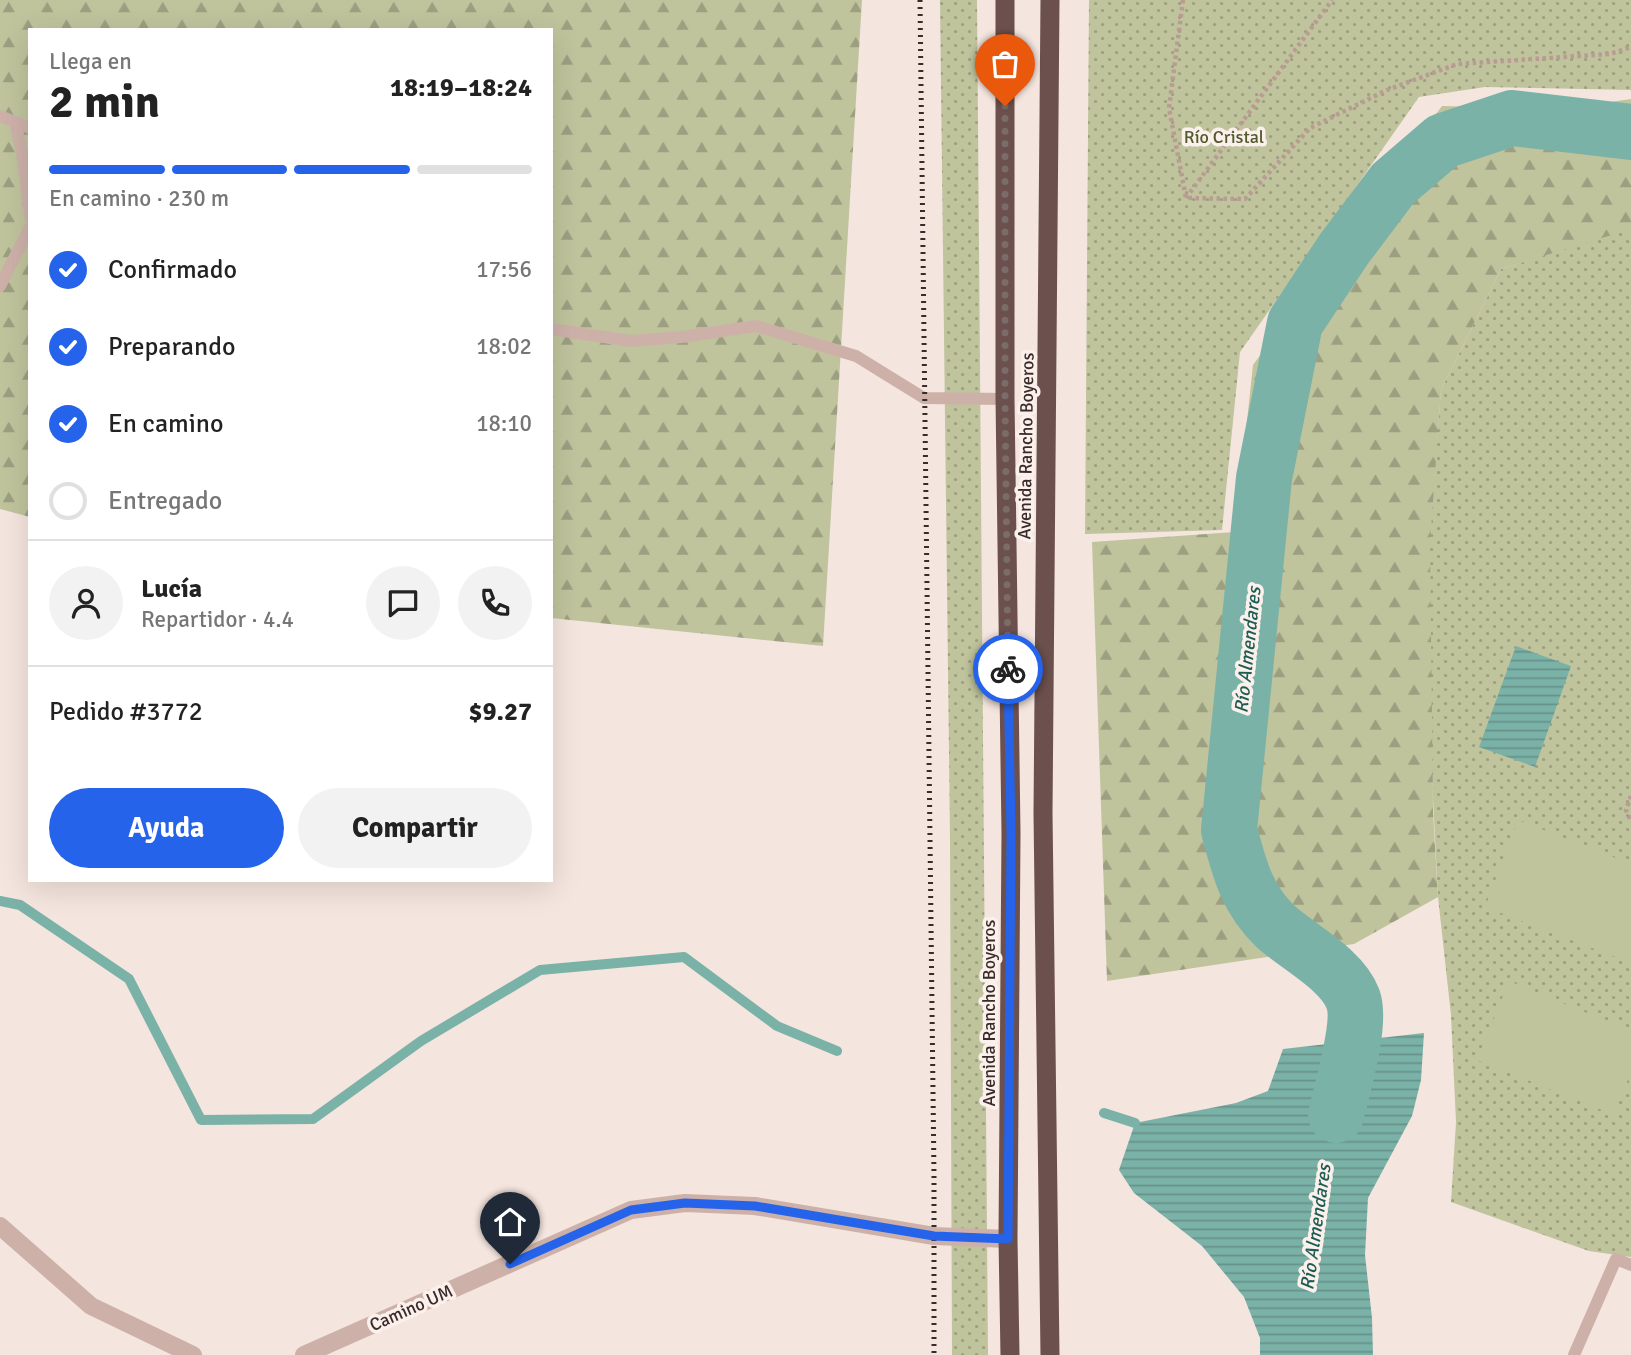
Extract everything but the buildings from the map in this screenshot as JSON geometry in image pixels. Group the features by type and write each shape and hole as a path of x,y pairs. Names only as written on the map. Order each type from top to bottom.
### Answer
{"highway":[{"name":"Avenida Rancho Boyeros","path":"1005,0 1005,399 1011,833 1008,1239 1010,1355"},
{"name":"Avenida Rancho Boyeros","path":"1050,0 1044,800 1050,1355"}],"street":[{"name":"Camino UM","path":"312,1353 631,1210 685,1203 755,1206 934,1236 1008,1239"},
{"path":"0,1226 91,1306 193,1355"}],"lane":[{"path":"0,116 28,127"},
{"path":"15,122 28,200"},
{"path":"0,286 28,231"},
{"path":"553,329 631,341 757,326 856,356 924,398 1005,399"},
{"path":"1574,1355 1616,1259 1631,1265"}],"path":[{"path":"1183,0 1169,108 1186,198"},
{"path":"1186,198 1332,0"},
{"path":"1186,198 1245,200 1311,128 1387,90 1457,64 1610,54 1631,47"},
{"path":"1631,796 1626,810 1631,821"}],"green space":[{"path":"0,0 862,0 823,646 553,618 553,28 28,28 28,516 0,509"},
{"path":"940,0 977,0 988,1355 952,1355 950,836"},
{"name":"Río Cristal","path":"1089,0 1631,0 1631,90 1485,87 1419,97 1240,352 1222,530 1085,534"},
{"path":"1631,99 1631,229 1501,269 1441,390 1430,543 1433,811 1438,897 1354,944 1107,981 1092,542 1235,532 1253,365 1442,106 1563,109"},
{"path":"1631,227 1631,1257 1589,1251 1451,1202 1456,1122 1451,1015 1438,897 1428,701 1430,527 1441,390 1501,269"},
{"path":"1518,820 1631,864 1631,963 1485,907"},
{"path":"1509,981 1631,1031 1631,1072 1614,1115 1477,1060"}],"water":[{"path":"1516,646 1571,666 1535,767 1479,747"},
{"path":"1424,1033 1421,1080 1412,1116 1368,1198 1365,1255 1373,1355 1260,1355 1260,1338 1244,1297 1202,1246 1134,1193 1119,1170 1135,1123 1236,1103 1268,1091 1283,1049"}],"waterway":[{"name":"Río Almendares","path":"1336,1115 1353,1039 1353,999 1330,968 1275,926 1265,915 1250,893 1229,830 1264,478 1295,323 1344,249 1393,184 1443,141 1512,118 1631,132"},
{"path":"0,901 20,905 129,979 201,1120 313,1119 421,1041 540,970 684,957 777,1026 837,1051"},
{"path":"1104,1113 1135,1123"}],"railway":[{"path":"920,0 934,1355"}],"way so far":[{"path":"1005,106 1008,669"}],"route":[{"path":"510,1264 631,1210 685,1203 755,1206 934,1236 1008,1239 1011,833 1008,669"}]}
